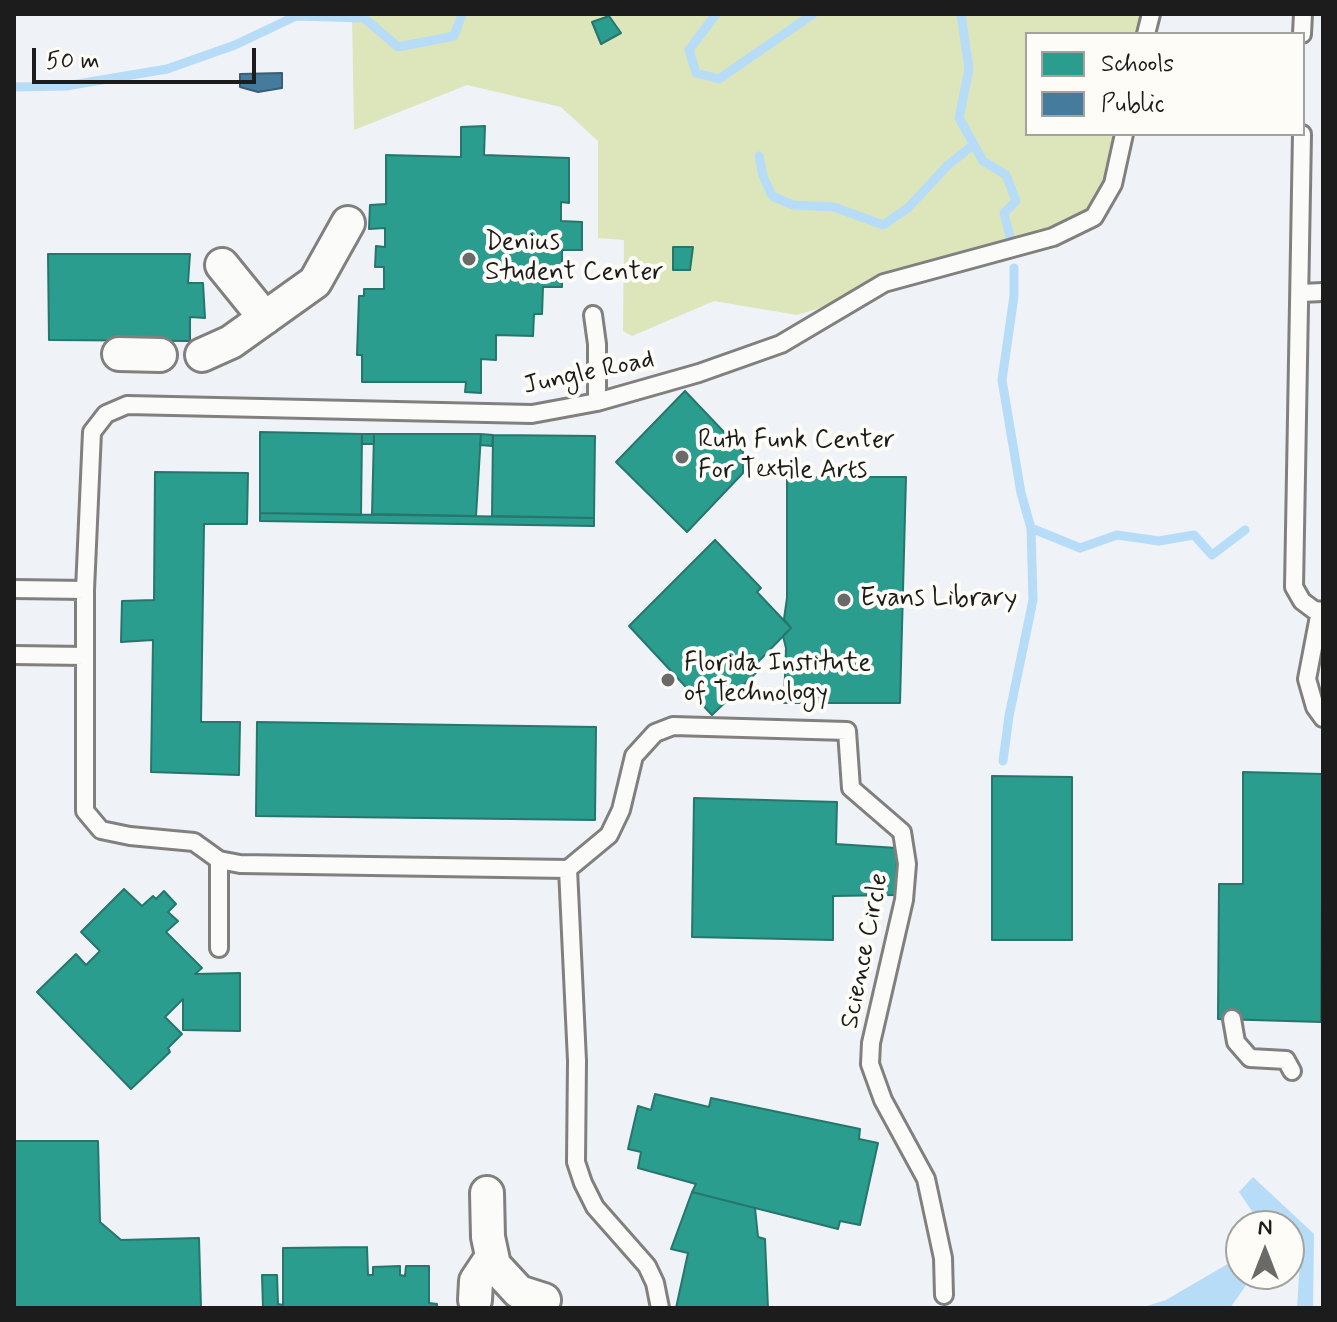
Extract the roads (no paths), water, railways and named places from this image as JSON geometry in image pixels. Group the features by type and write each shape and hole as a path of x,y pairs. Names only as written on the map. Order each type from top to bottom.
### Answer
{"street":[{"path":"202,355 231,342 315,282 348,223"},
{"path":"222,265 265,318"},
{"path":"119,354 160,355"},
{"path":"487,1193 492,1282 544,1300"}],"lane":[{"name":"Jungle Road","path":"219,860 194,842 101,830 85,811 85,590 92,432 106,414 127,405 532,414 597,402 699,373 781,344 884,283 1053,237 1094,217 1113,184 1124,136"},
{"path":"1302,136 1294,587 1302,601 1314,610 1322,611 1307,679 1315,707 1323,718"},
{"path":"1301,293 1323,292"},
{"path":"593,315 597,344 597,402"},
{"path":"14,589 85,590"},
{"path":"14,655 85,656"},
{"name":"Science Circle","path":"568,869 609,835 621,810 634,756 655,733 673,726 847,731 851,788 902,832 907,864 904,900 871,1043 870,1064 883,1100 926,1179 943,1258 944,1295"},
{"path":"219,948 219,860 240,864 568,869 577,1061 576,1162 595,1207 647,1266 655,1283 660,1308"},
{"path":"1232,1019 1236,1042 1250,1058 1286,1060 1292,1071"}],"water":[{"path":"1253,1177 1288,1210 1251,1210 1239,1192"},
{"path":"1305,1226 1314,1234 1313,1308 1297,1308 1298,1290 1305,1290"},
{"path":"1225,1266 1225,1290 1243,1290 1230,1308 1140,1308 1166,1300"}],"waterway":[{"path":"14,87 66,86 167,69 235,45 296,16 364,18 398,47 454,36 462,14"},
{"path":"716,14 689,50 696,73 719,79 813,14"},
{"path":"961,14 969,69 959,118 983,161 1006,175 1016,201 1004,213 1010,237"},
{"path":"759,156 772,196 793,205 834,207 883,225 908,208 947,166 974,144"},
{"path":"1003,761 1033,600 1031,528 1021,493 1002,380 1014,296 1014,268"},
{"path":"1031,528 1080,548 1117,535 1159,541 1194,535 1212,555 1245,530"}],"place":[{"name":"Denius Student Center","path":"469,259"},
{"name":"Ruth Funk Center For Textile Arts","path":"682,457"},
{"name":"Evans Library","path":"844,600"},
{"name":"Florida Institute of Technology","path":"668,680"}]}
